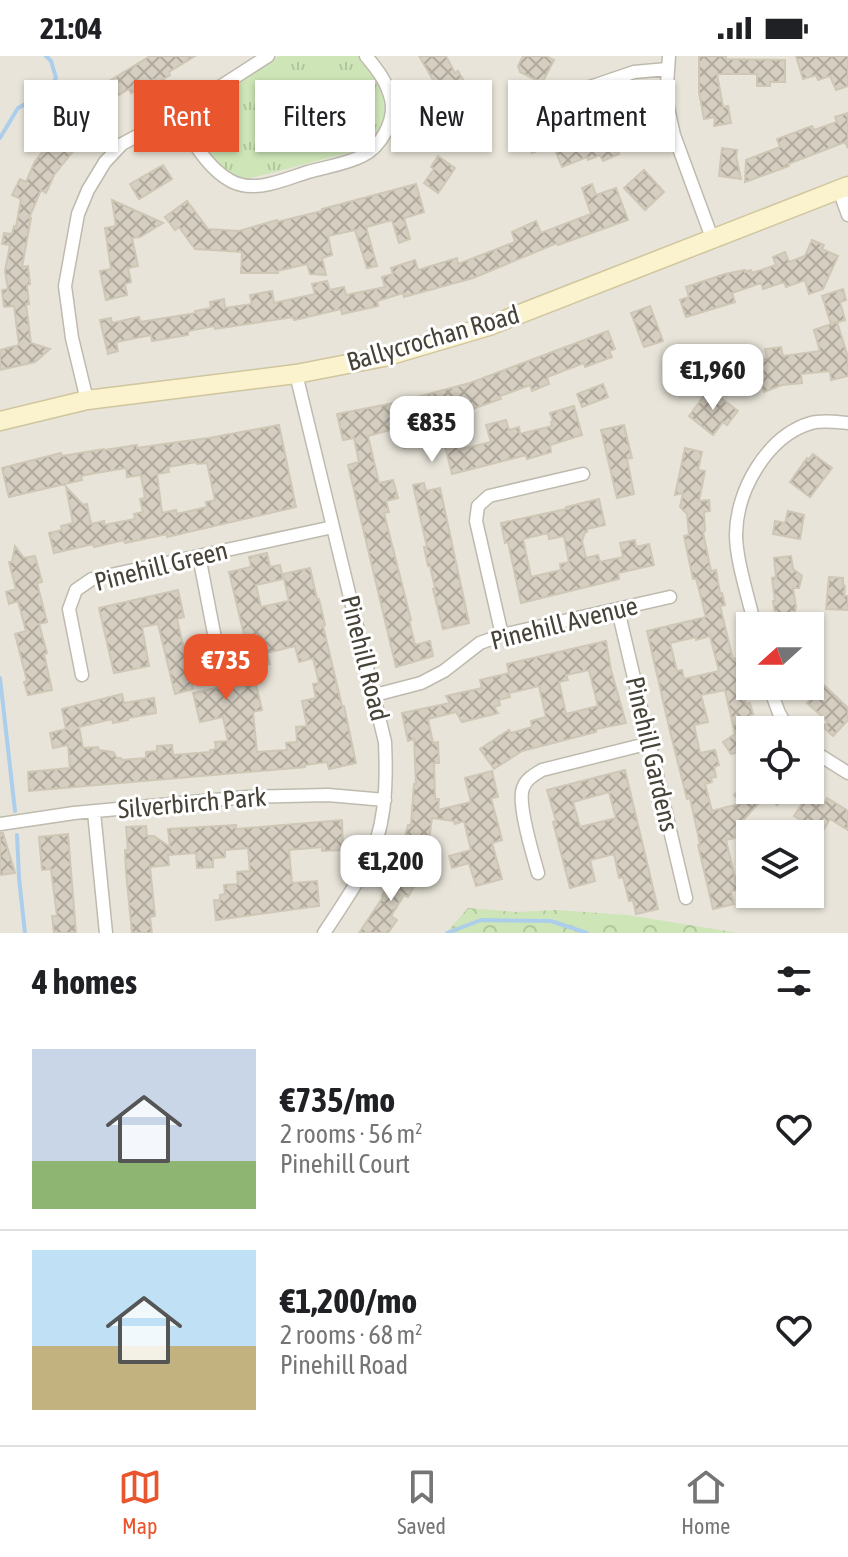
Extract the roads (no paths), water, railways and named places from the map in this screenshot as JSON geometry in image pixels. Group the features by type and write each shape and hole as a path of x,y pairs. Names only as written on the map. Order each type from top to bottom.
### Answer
{"street":[{"path":"230,80 267,56"},
{"path":"202,152 213,168 230,181 247,187 269,184 363,155 381,139 389,123 391,101 381,74 366,56"},
{"path":"610,80 668,63 666,99 674,135 712,238"},
{"path":"87,400 72,338 65,286 78,214 93,180 122,144 134,138"},
{"path":"843,188 848,215"},
{"name":"Ballycrochan Road","path":"0,421 87,400 296,374 384,357 489,326 843,188"},
{"name":"Pinehill Road","path":"296,374 375,695 385,742 387,777 377,839 366,868 324,933"},
{"path":"752,612 736,536 739,507 750,477 765,456 789,433 813,422 848,423"},
{"path":"502,635 476,521 478,506 489,496 583,474"},
{"name":"Pinehill Green","path":"82,675 69,609 76,590 92,579 333,527"},
{"path":"199,556 219,659"},
{"name":"Pinehill Avenue","path":"375,695 421,683 444,671 480,643 502,635 670,597"},
{"name":"Pinehill Gardens","path":"618,610 686,898"},
{"path":"538,873 521,803 522,790 529,779 542,770 650,743"},
{"path":"824,758 848,773"},
{"name":"Silverbirch Park","path":"4,824 94,812 272,796 328,795 385,800"},
{"path":"94,812 106,933"}],"waterway":[{"path":"0,138 18,108 47,92 56,78 51,61 46,56"},
{"path":"0,678 15,811"},
{"path":"17,835 25,933"},
{"path":"447,933 481,920 551,921 587,933"}]}
